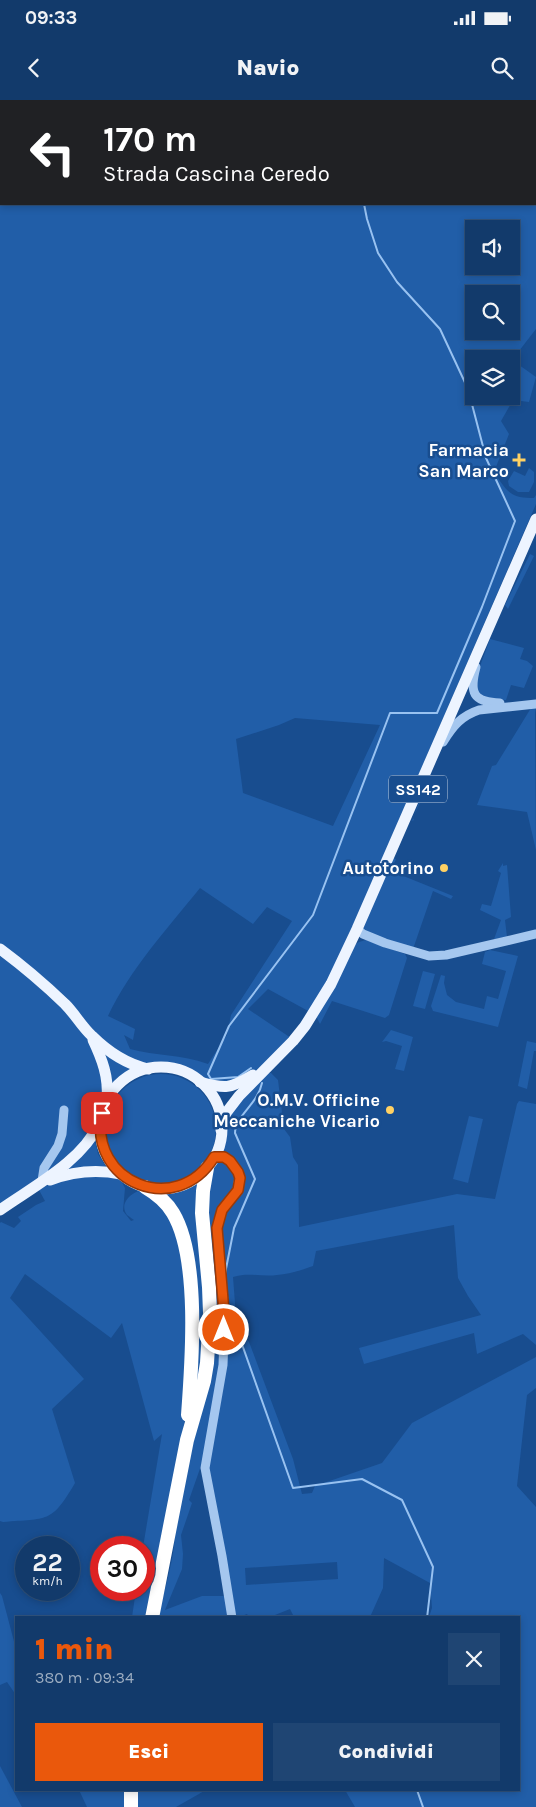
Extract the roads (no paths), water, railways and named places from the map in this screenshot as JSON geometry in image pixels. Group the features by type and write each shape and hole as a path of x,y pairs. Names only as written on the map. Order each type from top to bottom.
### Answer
{"highway":[{"path":"152,1616 187,1440 204,1381 210,1335 209,1287 202,1213 203,1191 210,1162"},
{"path":"145,1187 160,1196 173,1213 188,1261 192,1333 187,1440"},
{"path":"131,1791 131,1807"}],"main road":[{"name":"SS142","path":"221,1130 226,1112 239,1096 293,1041 315,1012 331,984 352,941 536,519"},
{"path":"0,948 47,987 67,1006 92,1036 113,1053 131,1065 150,1069"},
{"path":"92,1036 104,1067 108,1089 107,1100"},
{"name":"SS142","path":"200,1082 220,1088 230,1086 253,1075 276,1058"},
{"path":"0,1210 78,1153 93,1136 107,1100 114,1089 136,1073 162,1068 176,1070 200,1082 216,1104 221,1130 219,1144 210,1162 191,1180 178,1186 159,1189 145,1187 132,1182 112,1165 105,1153 101,1139 100,1120"},
{"path":"38,1183 64,1175 93,1170 121,1174"}],"street":[{"path":"480,649 472,686 476,697 488,702 535,704"},
{"path":"427,770 451,729 464,716 479,710 535,704"},
{"path":"357,929 363,934 385,943"},
{"path":"352,941 364,938 421,954 437,956 536,934"},
{"path":"38,1183 44,1168 58,1146 62,1134 64,1110"},
{"path":"210,1162 224,1157 230,1161 240,1178 238,1190 222,1210 217,1228 224,1312 223,1365 205,1468 232,1616"}],"waterway":[{"path":"251,1068 238,1077 211,1079 208,1074 229,1026 313,915 390,713 437,713 482,607 515,521 486,458 468,389 440,329 397,282 378,253 364,205"},
{"path":"225,1274 234,1228 255,1179 235,1133 236,1127 242,1115 256,1097 262,1083"},
{"path":"228,1305 293,1488 362,1479 402,1500 433,1567 427,1616"},
{"path":"417,1791 423,1807"}],"place":[{"name":"Farmacia San Marco","path":"519,460"},
{"name":"Autotorino","path":"444,868"},
{"name":"O.M.V. Officine Meccaniche Vicario","path":"390,1110"}]}
